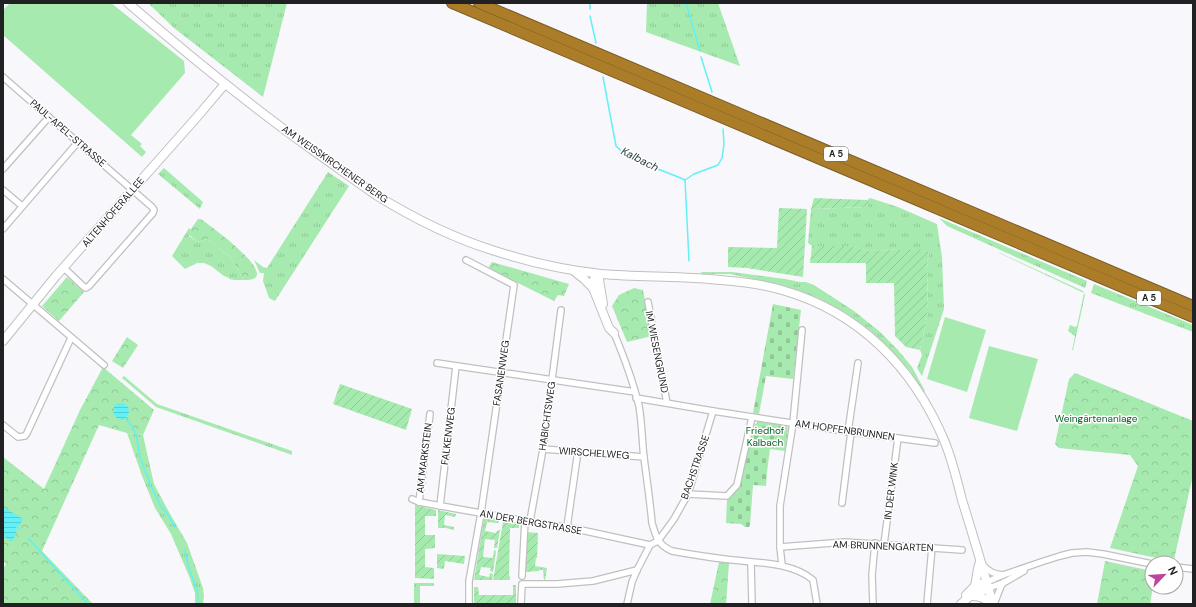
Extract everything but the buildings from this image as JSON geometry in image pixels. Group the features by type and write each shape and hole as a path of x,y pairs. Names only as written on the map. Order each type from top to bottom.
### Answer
{"highway":[{"name":"A 5","path":"452,3 1193,317"},
{"name":"A 5","path":"479,3 1193,306"}],"main road":[{"name":"AM WEISSKIRCHENER BERG","path":"128,3 224,84 350,177 375,194 413,216 453,236 495,252 572,270 612,275 744,282 782,289 824,306 860,328 891,356 913,382 930,410 949,454 993,604"},
{"name":"ALTENHÖFERALLEE","path":"3,341 33,304 224,84"},
{"name":"AM WEISSKIRCHENER BERG","path":"572,270 596,287"},
{"path":"599,274 596,287 613,327 614,333"},
{"path":"596,287 612,275"},
{"path":"965,600 966,596 975,586 980,561"},
{"path":"975,586 988,585"},
{"path":"965,600 988,585"},
{"path":"965,600 979,596 993,604"}],"street":[{"name":"PAUL-APEL-STRASSE","path":"3,76 154,210 118,254 86,288 64,268"},
{"path":"3,169 49,117"},
{"path":"3,229 78,142"},
{"path":"3,190 22,206"},
{"name":"FASANENWEG","path":"466,260 514,285 481,513 469,581 469,604"},
{"path":"3,279 104,365"},
{"name":"IM WIESENGRUND","path":"648,302 667,403"},
{"name":"HABICHTSWEG","path":"522,576 527,521 543,449 562,310"},
{"path":"782,565 780,547 780,506 793,423 802,330"},
{"path":"614,333 628,367 636,395 642,430 652,522 658,541 664,547 672,551 751,563 782,565 809,576 814,580 817,604"},
{"path":"3,425 18,437 25,436 71,338"},
{"name":"AM HOPFENBRUNNEN","path":"437,363 552,380 714,411 849,432 935,443"},
{"path":"842,503 858,363"},
{"name":"FALKENWEG","path":"440,506 456,366"},
{"name":"BACHSTRASSE","path":"658,541 674,519 688,494 714,411"},
{"name":"AM MARKSTEIN","path":"419,502 430,414"},
{"path":"688,494 727,496 737,485 752,417"},
{"name":"IN DER WINK","path":"884,544 898,438"},
{"name":"WIRSCHELWEG","path":"543,449 644,457"},
{"path":"567,527 578,451"},
{"name":"AN DER BERGSTRASSE","path":"412,499 419,502 440,506 567,527 650,545"},
{"path":"627,604 632,582 637,570 650,545 658,541"},
{"name":"AM BRUNNENGARTEN","path":"780,547 845,542 962,550"},
{"path":"873,604 872,575 875,543"},
{"path":"928,604 932,547"},
{"path":"988,585 1003,575 1060,556 1087,552 1112,555 1144,562"},
{"path":"980,561 990,572 1003,575"},
{"path":"751,563 752,604"},
{"path":"993,604 1001,586 1005,582 1033,566"},
{"path":"521,604 522,584 557,584 593,581 637,570"},
{"path":"988,585 1005,582"}],"green space":[{"path":"10,3 111,3 184,61 185,73 131,135 142,144 140,146 146,152 142,157 3,35 3,10"},
{"path":"148,3 287,3 263,97 174,28"},
{"path":"647,3 718,3 740,66 646,32"},
{"path":"164,168 203,202 200,209 158,174"},
{"path":"328,172 349,186 275,301 269,298 263,281 264,273 260,273 254,260 263,267 267,268"},
{"path":"814,198 867,200 870,198 867,207 811,209"},
{"path":"870,198 898,207 937,224 942,257 944,309 922,376 917,368 922,355 920,350 928,311 927,268 929,250 870,251 852,246 812,246 808,243 811,209 867,207"},
{"path":"779,208 807,209 803,277 747,268 728,267 728,247 777,248"},
{"path":"939,218 1087,281 1085,288 947,226"},
{"path":"198,219 201,219 245,255 257,271 255,278 244,280 229,255 223,252 208,239 198,242 189,235 189,232"},
{"path":"189,228 191,230 189,232 189,236 198,242 208,239 223,252 229,255 244,280 229,279 211,266 204,263 197,263 185,269 172,256"},
{"path":"812,246 852,246 870,251 929,249 927,268 928,311 920,350 906,347 895,336 894,283 866,283 866,263 810,263"},
{"path":"997,252 1083,291 1084,293"},
{"path":"492,262 569,284 564,296 558,295 554,301 488,268"},
{"path":"701,272 732,272 806,282 814,285 854,311 879,331 912,367 925,391 924,393 910,371 889,348 871,331 846,313 818,298 800,291 730,274 702,274"},
{"path":"67,277 84,292 59,321 42,306"},
{"path":"1094,284 1193,325 1193,332 1091,293"},
{"path":"634,288 643,290 652,336 627,342 612,306 619,295"},
{"path":"1084,293 1085,295 1072,350 1075,336 1068,331 1070,325 1075,327 1077,326"},
{"name":"Friedhof Kalbach","path":"773,304 801,310 793,379 766,376 759,414 753,413"},
{"path":"945,317 986,330 967,392 927,379"},
{"path":"127,337 138,345 123,368 112,361"},
{"path":"989,346 1038,359 1017,431 969,418"},
{"path":"103,367 154,410 143,435 127,433 99,425 42,551 93,604 3,604 3,569 6,564 3,561 3,457 44,489 80,410"},
{"name":"Weingärtenanlage","path":"1075,373 1193,421 1193,475 1175,555 1144,555 1110,548 1138,466 1130,455 1059,448 1055,444 1069,379"},
{"path":"124,376 157,404 292,451 292,455 156,407 122,378"},
{"path":"340,384 412,409 406,430 333,404"},
{"name":"Friedhof Kalbach","path":"759,421 786,426 788,428 785,451 770,449 766,486 753,485 749,527 745,527 741,524 726,523 727,499 739,486 754,425"},
{"path":"127,433 143,435 154,484 187,543 203,588 203,604 195,604 195,593 189,576 171,534 155,508"},
{"path":"415,505 436,510 436,516 425,516 425,535 435,535 435,548 425,549 425,567 434,568 434,579 415,578"},
{"path":"438,510 456,514 455,517 445,515 444,525 454,527 454,530 438,528"},
{"path":"484,518 500,520 498,523 487,522 485,531 496,533 500,530 497,548 494,548 495,540 485,539 483,557 493,558 494,550 496,551 493,572 490,571 491,568 481,567 479,575 489,577 490,573 493,574 492,580 474,580"},
{"path":"503,522 519,524 519,528 510,528 510,580 493,580"},
{"path":"526,532 538,533 537,558 535,566 547,568 545,580 543,570 525,572"},
{"path":"437,554 465,556 464,564 445,561 444,569 437,568"},
{"path":"1105,561 1144,569 1144,595 1152,595 1150,604 1097,604"},
{"path":"719,562 729,563 726,604 710,604"},
{"path":"414,583 434,583 434,586 420,586 420,604 414,604"},
{"path":"513,585 516,585 516,604 474,604 474,587 478,587 479,595 513,595"}],"water":[{"path":"121,403 127,405 129,411 127,417 121,419 115,417 113,411 115,405"},
{"path":"3,507 23,519 19,526 18,525 15,529 17,531 12,542 3,536"}],"waterway":[{"name":"Kalbach","path":"590,3 590,9"},
{"name":"Kalbach","path":"686,3 700,51"},
{"name":"Kalbach","path":"590,16 596,43"},
{"name":"Kalbach","path":"701,57 712,92"},
{"name":"Kalbach","path":"603,77 616,146 639,161 685,180 689,261"},
{"name":"Kalbach","path":"685,180 694,174 718,165 722,158 724,144 723,129"},
{"path":"126,419 136,434 140,457 150,484 160,505 175,527"},
{"path":"15,526 20,529"},
{"path":"28,538 88,604"},
{"path":"185,549 188,566 197,589 198,604"}]}
